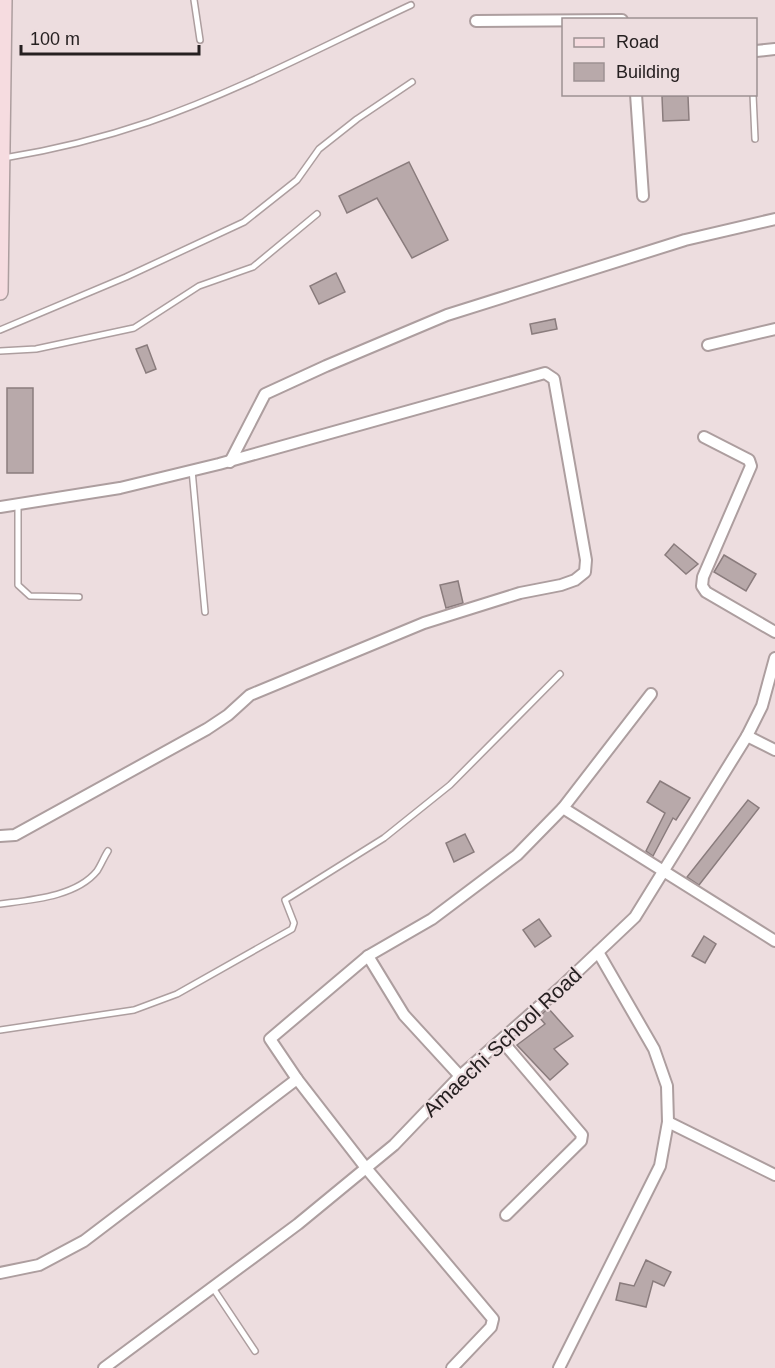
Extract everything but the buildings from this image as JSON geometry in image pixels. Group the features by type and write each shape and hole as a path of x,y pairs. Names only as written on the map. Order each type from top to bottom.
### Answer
{"main road":[{"path":"0,292 4,0"}],"street":[{"path":"476,21 562,20"},
{"path":"757,51 775,49"},
{"path":"636,96 643,196"},
{"path":"230,462 266,394 326,366 447,315 685,240 775,219"},
{"path":"708,345 775,329"},
{"path":"0,507 120,488 230,462 545,373 554,379 586,560 585,572 568,583 520,593 424,623 250,695 228,716 158,758 15,835 0,836"},
{"path":"704,437 749,460 751,466 703,577 702,586 706,592 775,632"},
{"name":"Amaechi School Road","path":"104,1368 298,1224 394,1145 460,1076 502,1041 635,917 747,736 762,705 775,658"},
{"path":"452,1368 491,1327 493,1319 366,1168 297,1080 270,1039 368,956 432,919 517,855 563,808 651,694"},
{"path":"747,736 775,750"},
{"path":"563,808 775,940"},
{"path":"559,1368 660,1166 668,1122 667,1086 654,1049 598,952"},
{"path":"368,956 404,1015 460,1076"},
{"path":"502,1041 582,1135 581,1141 506,1215"},
{"path":"0,1273 39,1265 84,1241 297,1080"},
{"path":"668,1122 775,1175"}],"lane":[{"path":"194,0 200,40"},
{"path":"2,159 86,142 150,122 229,90 411,5"},
{"path":"0,330 126,277 244,222 297,180 319,149 357,119 412,82"},
{"path":"753,96 755,139"},
{"path":"0,351 36,349 134,328 199,286 253,267 317,214"},
{"path":"192,470 205,612"},
{"path":"18,504 18,585 30,596 80,597"},
{"path":"0,1030 134,1010 177,994 292,929 294,922 285,900 384,838 450,784 560,674"},
{"path":"0,904 32,900 79,885 96,872 108,851"},
{"path":"212,1287 255,1351"}]}
